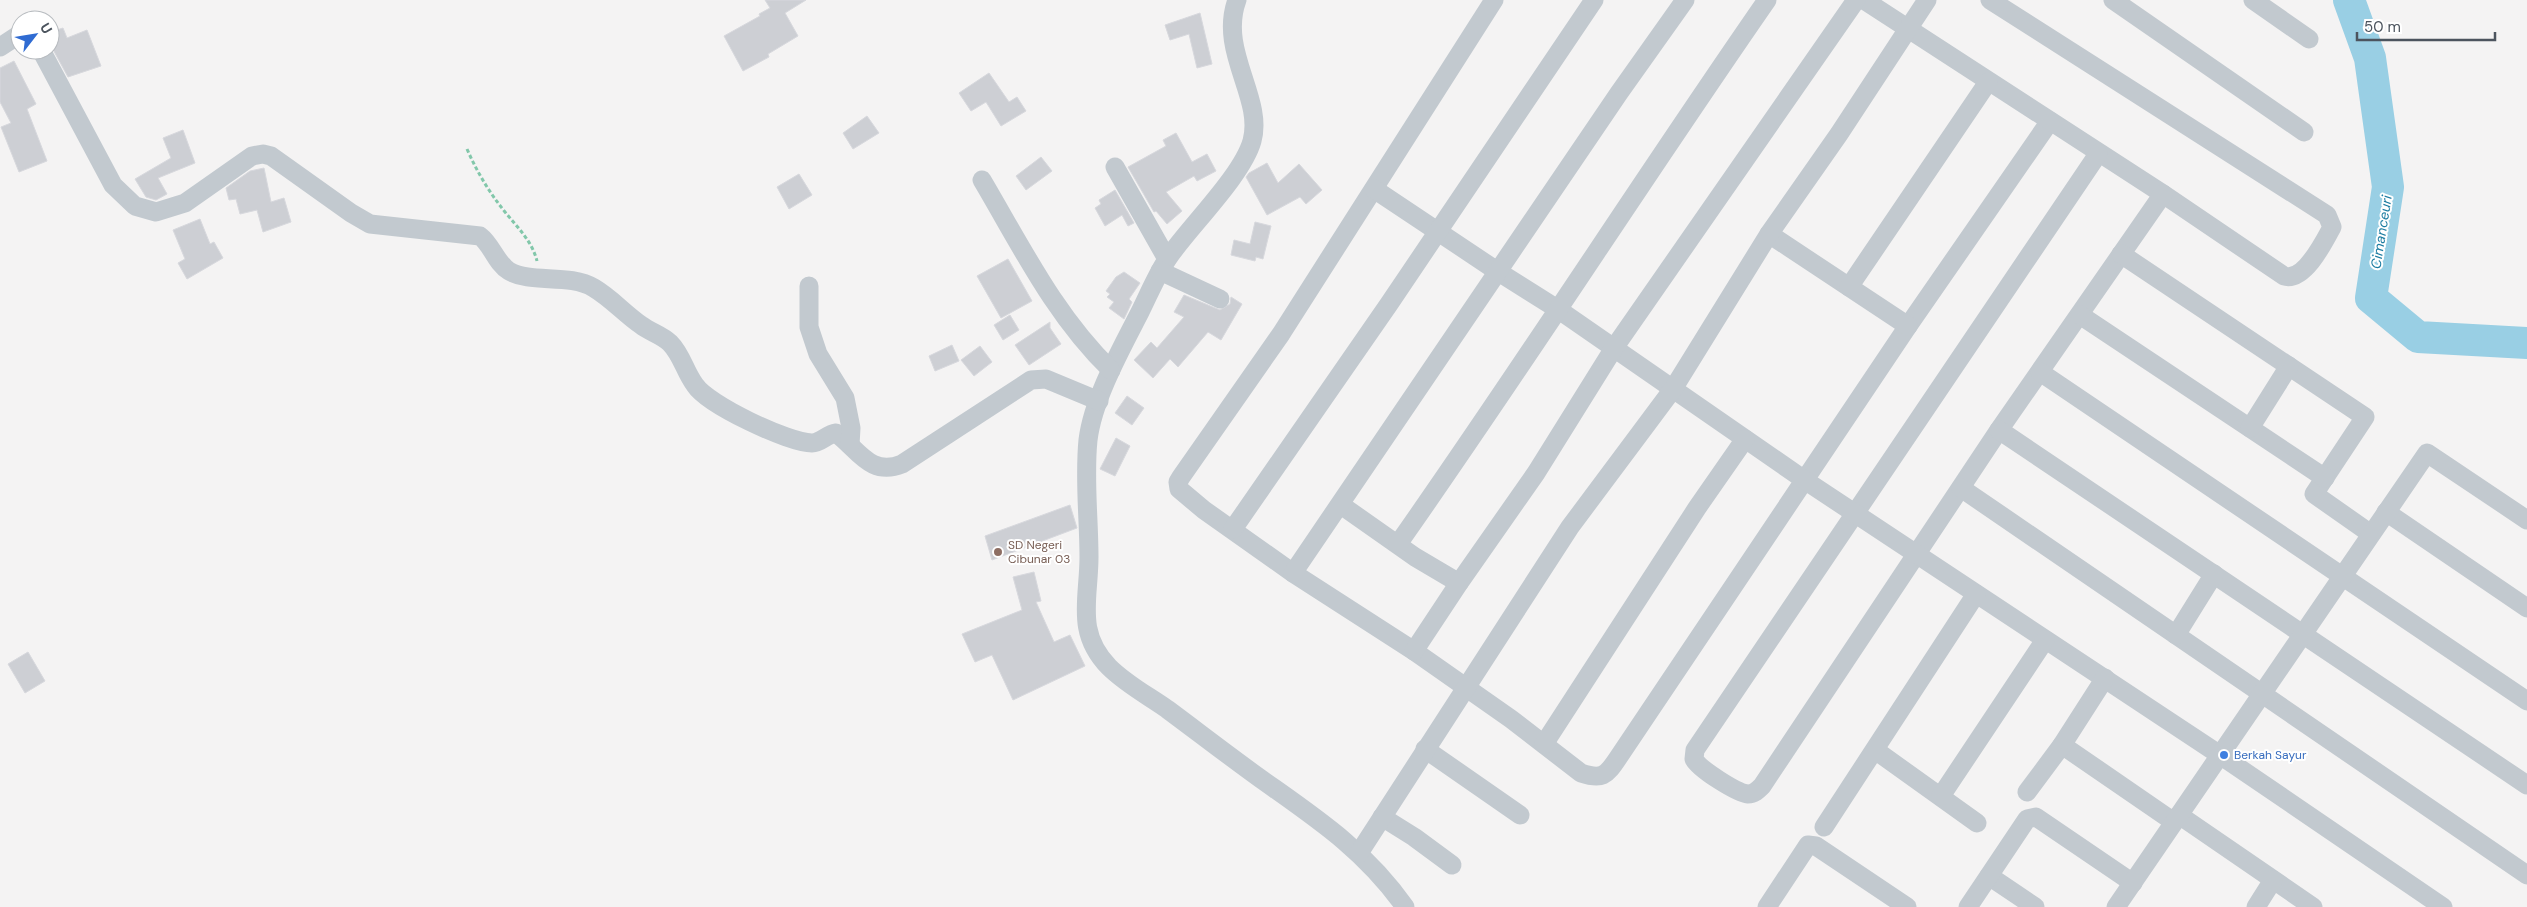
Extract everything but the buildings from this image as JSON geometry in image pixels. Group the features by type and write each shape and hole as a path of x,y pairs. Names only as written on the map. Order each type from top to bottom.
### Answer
{"street":[{"path":"1238,0 1232,22 1232,42 1254,123 1253,138 1242,163 1164,265 1111,370 1099,401 1089,436 1086,488 1089,543 1086,627 1095,650 1122,680 1165,708 1329,828 1359,853 1385,879 1404,907"},
{"path":"1494,0 1281,334 1178,482 1179,489 1187,498 1293,573 1414,652 1544,744 1581,773 1600,777 1609,771 1908,326 2050,122"},
{"path":"1233,529 1438,232 1594,0"},
{"path":"1293,573 1341,505 1497,271 1685,0"},
{"path":"1398,544 1478,431 1671,138 1767,0"},
{"path":"1414,652 1459,583 1541,465 1614,348 1856,0"},
{"path":"1864,0 2289,278 2304,271 2332,227 2331,221 2320,209 1990,0"},
{"path":"1359,853 1570,527 1673,389 1769,234 1927,0"},
{"path":"2113,0 2304,132"},
{"path":"2253,0 2309,39"},
{"path":"46,60 113,185 135,206 156,212 185,203 252,156 263,154 280,161 351,213 370,224 480,236 508,271 528,277 583,283 594,288 642,326 669,342 680,356 694,385 718,406 758,425 801,441 813,443 836,434 850,445 858,456 880,466 893,468 902,464 1022,385 1038,378 1099,401"},
{"path":"1849,287 1988,82"},
{"path":"2098,154 1695,750 1694,759 1699,766 1741,793 1752,794 1762,786 1999,430 2163,194"},
{"path":"1115,167 1148,223 1164,265 1220,299"},
{"path":"982,180 1053,303 1089,350 1111,370"},
{"path":"1374,188 1497,271 1559,310 1856,514 2220,755 2422,901 2443,907"},
{"path":"1769,234 1908,326"},
{"path":"2121,254 2365,417 2314,494 2371,534"},
{"path":"809,286 809,327 818,354 845,398 851,428 850,445"},
{"path":"2080,315 2325,478"},
{"path":"2250,428 2289,366"},
{"path":"2040,372 2527,701"},
{"path":"1999,430 2527,785"},
{"path":"1544,744 1697,508 1745,439"},
{"path":"2116,907 2427,453 2527,520"},
{"path":"1961,488 2527,874"},
{"path":"1341,505 1459,583"},
{"path":"2386,512 2527,608"},
{"path":"2176,635 2214,574"},
{"path":"1824,827 1976,594"},
{"path":"1941,796 2046,640"},
{"path":"2027,792 2062,745 2105,678"},
{"path":"2062,745 2312,907"},
{"path":"1425,749 1520,815"},
{"path":"1875,750 1977,823"},
{"path":"1382,817 1414,837 1452,865"},
{"path":"1968,907 2027,819 2036,817 2133,883"},
{"path":"1770,906 1808,845 1816,846 1907,907"},
{"path":"1989,876 2035,907"},
{"path":"2256,907 2273,880"}],"path":[{"path":"467,149 477,174 506,214 527,237 536,257 540,277"}],"waterway":[{"name":"Cimanceuri","path":"2349,0 2370,58 2388,187 2371,298 2418,337 2527,343"}],"place":[{"name":"SD Negeri Cibunar 03","path":"998,552"},
{"name":"Berkah Sayur","path":"2224,755"}]}
